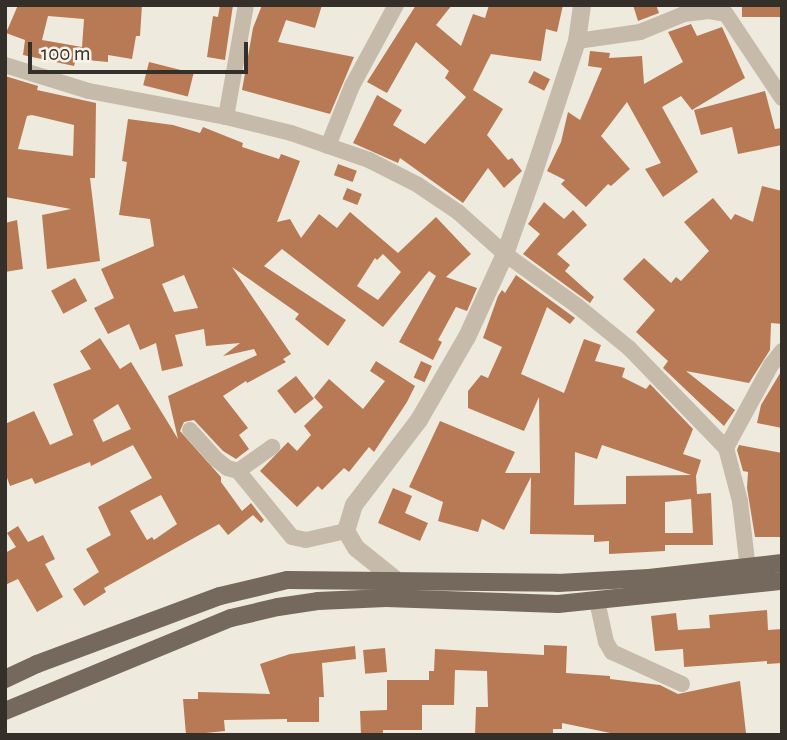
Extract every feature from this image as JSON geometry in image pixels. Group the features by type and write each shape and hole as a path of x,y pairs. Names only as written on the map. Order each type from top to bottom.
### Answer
{"main road":[{"path":"5,711 231,618 318,601 386,598 558,604 597,601 748,576 782,563"},
{"path":"5,679 37,664 220,596 287,580 558,583 748,576 782,581"}],"street":[{"path":"226,117 246,5"},
{"path":"328,146 352,86 396,5"},
{"path":"386,598 396,580 356,548 346,531 354,505 419,420 467,337 505,254 577,41 582,5"},
{"path":"577,41 640,32 684,15 709,11 726,14 782,98"},
{"path":"5,65 89,90 226,117 328,146 369,160 418,185 458,212 505,254 576,305 629,348 726,448 740,501 748,576"},
{"path":"726,448 771,365 782,351"},
{"path":"190,430 216,459 227,468 238,471 292,537 306,540 346,531"},
{"path":"238,471 272,447"},
{"path":"597,601 606,642 612,652 682,684"}],"building":[{"path":"18,5 142,5 140,36 136,36 132,59 108,55 108,62 76,59 74,66 23,55 25,40 6,33","holes":["48,16 84,19 82,47 42,40"]},
{"path":"220,5 233,5 225,60 207,57 213,16 218,17"},
{"path":"262,5 322,5 315,28 286,20 278,42 354,57 330,114 242,90 253,28"},
{"path":"416,5 452,5 436,25 461,46 473,14 485,18 489,5 563,5 557,32 546,29 541,61 491,54 473,90 503,109 487,135 508,160 512,158 522,171 504,188 488,168 463,203 400,158 398,163 353,143 377,95 402,110 393,125 425,144 466,97 445,78 449,71 416,42 387,93 367,82"},
{"path":"633,5 656,5 659,13 638,21"},
{"path":"742,5 782,5 782,17 742,17"},
{"path":"691,24 697,36 722,27 745,78 692,110 681,96 662,107 698,172 663,197 645,169 661,163 627,102 601,136 630,169 611,186 608,184 586,207 561,184 565,180 547,171 561,142 568,112 580,120 602,68 588,66 590,51 610,53 609,58 642,56 644,84 683,62 668,32"},
{"path":"149,62 194,73 188,96 143,85"},
{"path":"534,71 550,79 544,91 528,83"},
{"path":"5,76 38,86 37,90 96,103 95,178 90,178 100,261 47,269 42,215 71,209 5,197","holes":["27,116 74,125 73,156 18,149"]},
{"path":"765,91 775,129 782,128 782,145 738,154 732,127 701,135 694,110"},
{"path":"128,119 173,125 200,133 203,127 243,143 242,147 279,159 281,154 300,161 277,222 290,219 301,238 319,214 337,228 350,212 398,253 436,217 471,254 446,277 477,288 467,311 456,307 438,340 442,342 433,360 399,342 436,276 429,271 383,327 282,249 264,266 346,320 328,346 295,319 299,314 232,267 291,354 283,359 286,362 247,383 246,381 223,396 248,428 239,435 249,449 236,459 223,451 194,420 184,422 180,431 221,477 221,482 242,511 251,503 264,520 261,523 253,515 228,535 219,524 104,588 106,592 84,606 73,589 99,572 86,549 111,535 98,507 152,478 133,445 91,466 90,462 35,484 32,478 10,486 5,472 5,424 34,411 50,445 73,435 53,384 91,369 80,351 100,338 120,369 131,362 178,439 168,396 257,355 254,349 223,356 240,343 206,346 204,329 175,335 183,366 162,371 156,343 140,350 129,324 108,334 94,308 114,298 101,269 154,246 150,219 119,215 127,162 122,161","holes":["383,254 401,272 378,300 357,286 375,258 377,260","184,275 198,308 174,312 162,284","118,404 131,429 103,442 93,420","161,495 177,524 154,540 152,537 147,540 130,511"]},
{"path":"338,164 357,171 353,182 334,175"},
{"path":"762,186 782,191 782,324 771,323 770,350 749,383 686,371 735,410 724,426 663,368 668,361 636,332 655,310 623,279 644,258 671,283 676,277 681,281 709,251 684,222 713,198 731,220 735,214 753,222"},
{"path":"347,188 362,194 357,205 343,199"},
{"path":"544,202 564,219 573,210 587,225 557,254 570,265 565,271 594,297 590,303 523,254 540,234 528,224"},
{"path":"17,220 23,269 5,272 5,223"},
{"path":"516,275 575,318 570,324 547,307 521,374 564,393 584,339 601,345 595,361 625,368 622,377 646,389 650,384 693,429 683,454 701,460 696,476 697,494 711,493 713,545 665,545 665,551 609,554 609,541 594,542 594,535 530,534 531,477 504,530 482,519 478,532 438,521 443,502 409,487 440,421 515,452 505,473 540,473 539,397 524,431 468,408 468,391 481,375 488,378 502,347 483,338 498,296 502,290 505,293","holes":["602,445 691,475 626,476 626,504 574,505 575,452 597,459","691,499 693,533 665,533 665,502"]},
{"path":"75,278 87,301 63,314 51,291"},
{"path":"376,361 415,386 407,402 374,452 369,447 349,472 344,468 322,490 318,486 297,507 260,471 288,442 297,451 311,435 304,426 323,407 314,397 329,379 363,409 385,381 370,371"},
{"path":"421,361 432,366 425,382 414,377"},
{"path":"782,370 782,428 757,423 761,405"},
{"path":"296,376 314,399 295,414 277,391"},
{"path":"739,445 782,453 782,537 755,537 747,488 748,472 743,471 737,450"},
{"path":"393,488 412,496 405,513 428,523 420,541 378,523"},
{"path":"18,526 28,542 43,535 55,559 45,564 63,597 37,612 18,579 5,585 5,553 16,547 7,533"},
{"path":"767,610 768,630 782,629 782,663 767,664 767,661 684,667 683,649 655,651 651,616 676,613 678,630 710,628 709,615"},
{"path":"544,645 567,646 566,673 610,676 610,679 660,685 678,694 740,681 746,733 620,735 562,723 562,729 553,729 553,735 475,735 476,707 488,707 487,671 455,670 454,705 422,705 422,730 383,730 383,734 361,735 360,711 387,710 387,680 429,680 429,671 434,671 435,649 544,655"},
{"path":"355,646 356,659 322,663 324,697 319,697 319,722 287,722 287,719 224,720 225,731 186,735 183,699 198,699 198,692 270,694 260,664 290,654"},
{"path":"385,648 387,672 365,674 363,650"}]}
